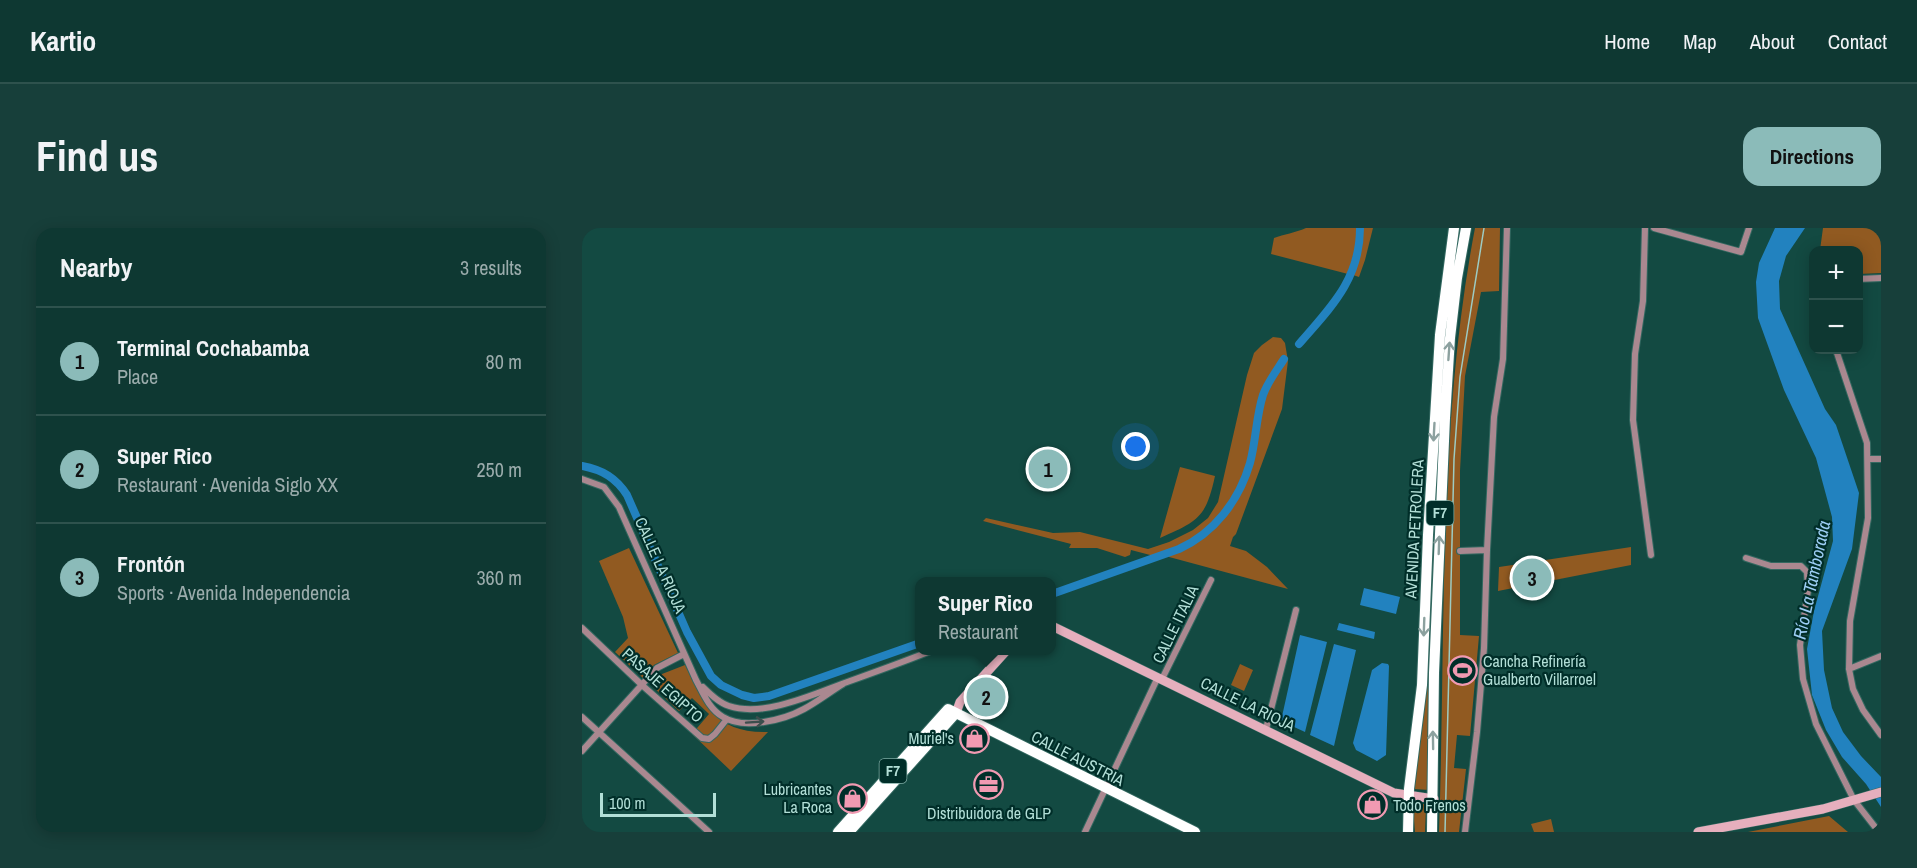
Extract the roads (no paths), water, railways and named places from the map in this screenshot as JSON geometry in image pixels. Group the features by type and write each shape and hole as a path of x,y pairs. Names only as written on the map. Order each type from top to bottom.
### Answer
{"highway":[{"name":"AVENIDA PETROLERA","path":"1408,832 1409,795 1422,686 1440,335 1454,228"},
{"name":"AVENIDA PETROLERA","path":"1432,832 1434,684 1445,418 1450,338 1466,228"},
{"name":"CALLE AUSTRIA","path":"955,708 1106,789 1195,832"},
{"name":"F7","path":"838,832 856,818 955,708"},
{"name":"F7","path":"849,832 856,818"}],"street":[{"path":"1465,832 1484,648 1494,417 1503,359 1507,228"},
{"path":"1645,228 1643,301 1635,354 1633,420 1650,555"},
{"path":"1654,228 1741,252 1749,228"},
{"path":"1863,279 1881,278"},
{"path":"1837,354 1867,443 1868,459 1868,518 1850,621 1849,669 1853,689 1863,710 1881,735"},
{"path":"1868,459 1881,459"},
{"name":"CALLE LA RIOJA","path":"582,479 604,487 619,507 696,680 709,705 722,717 733,722 751,724 778,719 802,710 843,684"},
{"path":"1460,551 1487,550"},
{"path":"1746,558 1771,566 1801,566 1807,573 1808,590 1800,645 1803,679 1816,724 1854,800 1880,832"},
{"name":"CALLE ITALIA","path":"1085,832 1211,580"},
{"path":"1266,729 1296,610"},
{"name":"PASAJE EGIPTO","path":"582,628 702,738 709,739 716,734 727,719"},
{"name":"CALLE LA RIOJA","path":"1056,628 1394,793 1434,799"},
{"path":"582,751 657,668 684,654"},
{"name":"CALLE LA RIOJA","path":"696,680 711,696 729,706 751,709 775,707 922,655"},
{"path":"955,708 1003,655"},
{"path":"1849,669 1881,656"},
{"path":"582,717 709,832"},
{"path":"1698,832 1823,809 1881,792"}],"water":[{"name":"Río La Tamborada","path":"1775,228 1805,228 1786,256 1779,281 1780,309 1825,409 1836,425 1859,493 1852,549 1822,631 1824,670 1832,708 1843,732 1881,777 1881,807 1866,784 1842,757 1826,730 1812,695 1807,649 1814,611 1833,541 1832,517 1816,458 1784,390 1758,318 1756,282 1759,263"},
{"path":"1364,588 1400,597 1396,614 1360,605"},
{"path":"1339,623 1375,632 1374,639 1337,630"},
{"path":"1300,635 1327,642 1305,732 1281,721"},
{"path":"1334,644 1356,650 1334,746 1310,735"},
{"path":"1382,663 1389,666 1386,755 1377,761 1356,750 1353,743 1372,670"}],"waterway":[{"path":"1299,344 1332,305 1349,278 1359,246 1360,228"},
{"path":"1056,593 1179,549 1214,525 1232,503 1245,477 1252,455 1263,395 1284,359"},
{"path":"582,466 608,476 627,495 687,632 711,676 721,685 754,698 769,696 915,645"}],"tram line":[{"path":"1445,832 1454,459 1460,377 1484,228"}],"place":[{"name":"Terminal Cochabamba","path":"1048,469"},
{"name":"Frontón","path":"1532,578"},
{"name":"Cancha Refinería Gualberto Villarroel","path":"1462,670"},
{"name":"Super Rico","path":"986,697"},
{"name":"Muriel's","path":"975,738"},
{"name":"Distribuidora de GLP","path":"989,785"},
{"name":"Lubricantes La Roca","path":"853,798"},
{"name":"Todo Frenos","path":"1372,805"}]}
